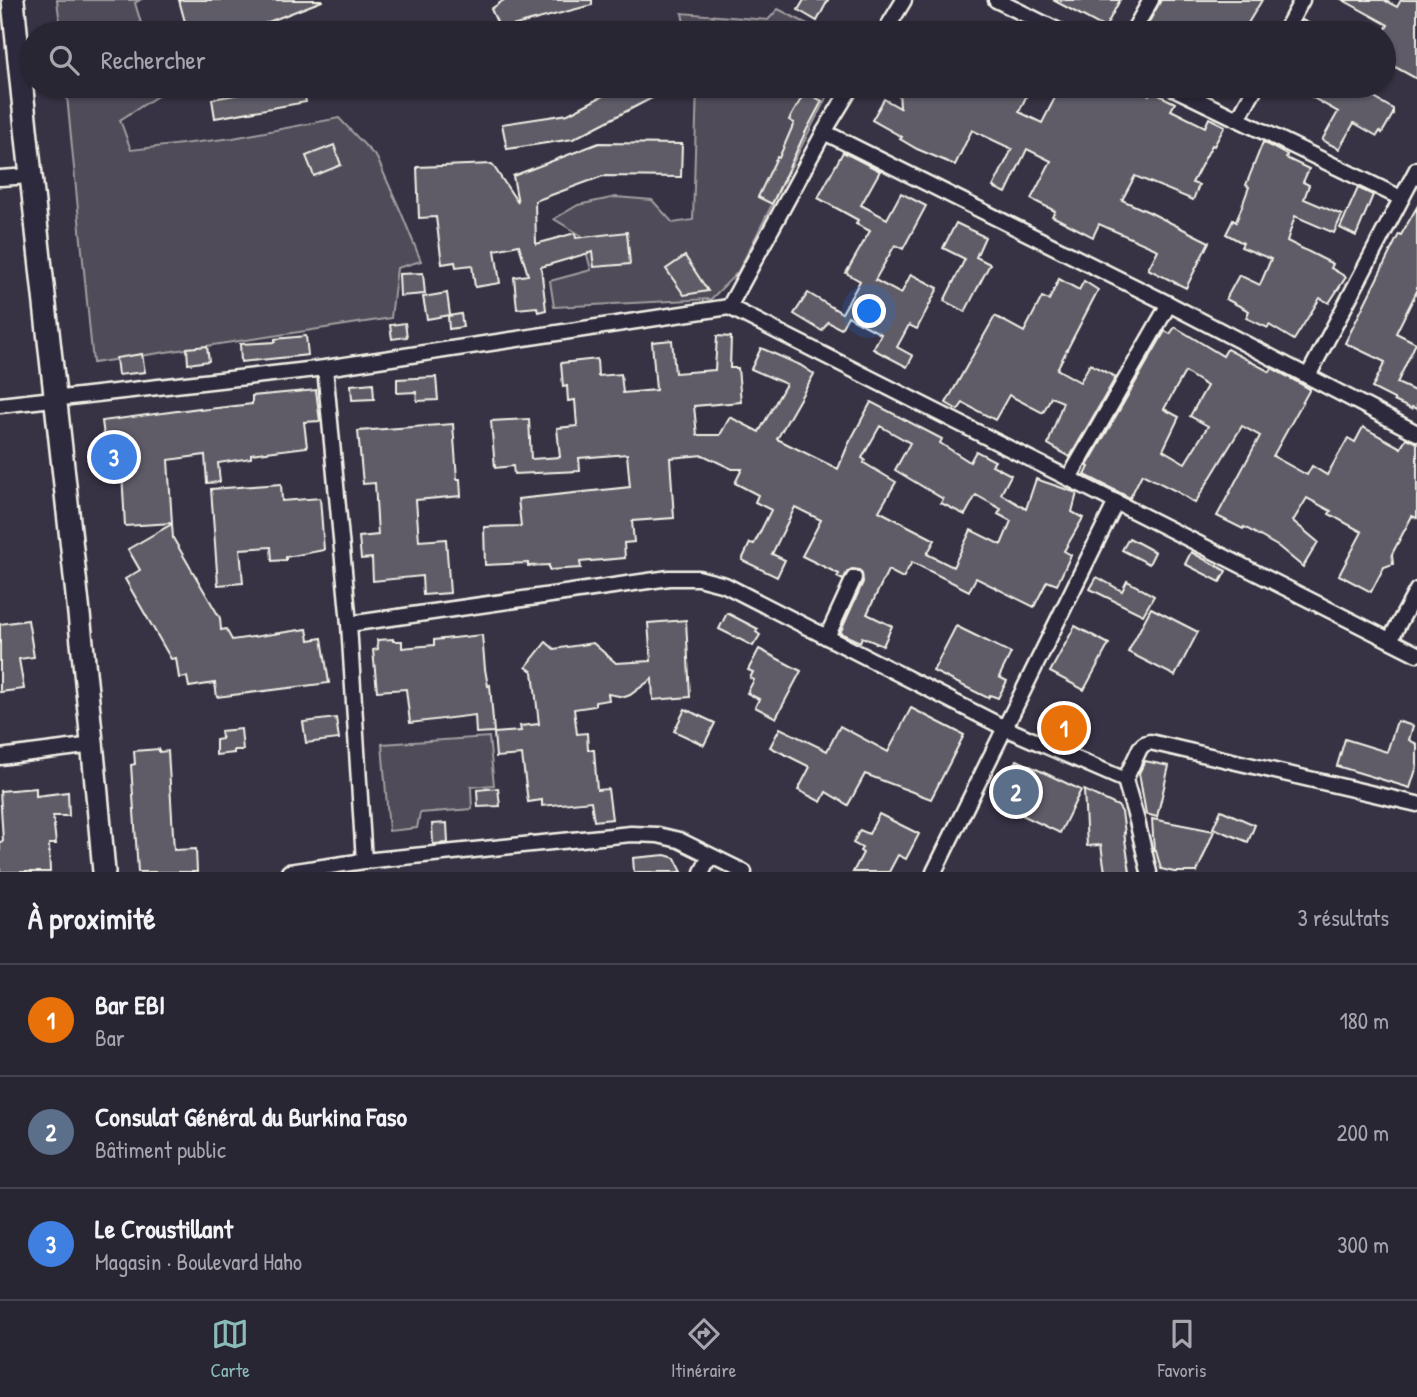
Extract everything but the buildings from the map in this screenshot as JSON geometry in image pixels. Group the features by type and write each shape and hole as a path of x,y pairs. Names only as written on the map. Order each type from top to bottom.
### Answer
{"main road":[{"path":"13,0 21,83"},
{"path":"22,98 93,745 104,872"}],"street":[{"path":"891,21 904,0"},
{"path":"996,0 1039,21"},
{"path":"1139,21 1151,0"},
{"path":"1291,21 1302,0"},
{"path":"729,307 845,98"},
{"path":"1194,98 1401,198"},
{"path":"1238,119 1249,98"},
{"path":"824,132 1169,304 1417,433"},
{"path":"1308,376 1417,169"},
{"path":"0,178 30,176"},
{"path":"1069,478 1169,304"},
{"path":"0,405 325,368 729,307 1417,654"},
{"path":"325,368 349,624 364,861"},
{"path":"934,872 1116,502"},
{"path":"349,624 669,578 698,578 724,585 1005,728 1125,780"},
{"path":"827,637 854,578"},
{"path":"1390,640 1417,590"},
{"path":"1149,872 1125,780 1140,748 1150,742 1417,804"},
{"path":"0,757 93,745"},
{"path":"289,872 364,861 631,834 658,835 679,840 744,872"},
{"path":"702,872 710,856"}],"shaded area":[{"path":"57,0 140,0 135,3 140,21 60,21"},
{"path":"778,9 802,21 684,21 682,13 768,20"},
{"path":"67,98 154,98 120,120 131,150 233,138 339,118 377,158 421,261 397,268 391,318 93,363"},
{"path":"697,98 826,98 738,272 711,299 554,307 550,281 591,270 582,236 554,219 578,205 616,197 652,200 673,223 693,220"},
{"path":"489,737 494,785 471,787 472,809 420,813 417,828 389,831 382,744"}],"place":[{"name":"Le Croustillant","path":"114,457"},
{"name":"Bar EBI","path":"1064,728"},
{"name":"Consulat Général du Burkina Faso","path":"1016,792"}]}
